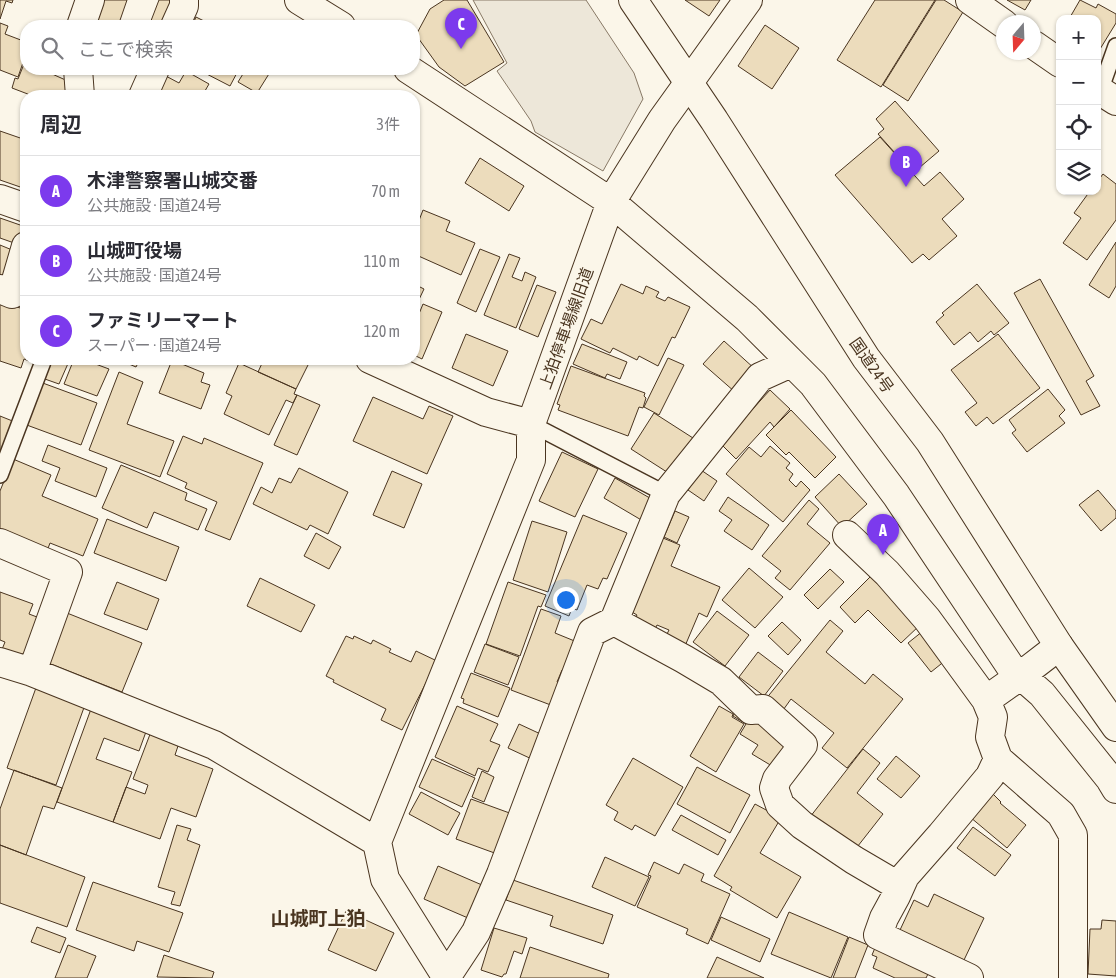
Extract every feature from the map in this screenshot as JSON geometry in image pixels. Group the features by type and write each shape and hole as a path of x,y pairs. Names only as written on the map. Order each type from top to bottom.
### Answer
{"main road":[{"path":"83,20 90,0"},
{"path":"178,20 184,6 184,0"},
{"path":"299,0 331,20"},
{"name":"国道24号","path":"632,0 714,120 866,358 930,442 1059,646 1116,727"},
{"name":"上狛停車場線旧道","path":"377,842 531,460 531,424 611,202 662,120 748,0"},
{"path":"970,0 996,18"},
{"path":"1041,49 1056,60"},
{"path":"78,75 80,90"},
{"path":"146,90 153,75"},
{"path":"417,75 611,202 747,318 813,384 896,495 1010,666 1042,694 1116,789"},
{"path":"0,198 20,206"},
{"path":"0,289 12,294 20,267"},
{"path":"0,662 32,672 214,745 377,842 385,879 447,977 476,932 501,874 592,632 614,621 666,494 760,378 792,363"},
{"path":"383,365 486,412 531,424"},
{"path":"847,535 888,573 927,619 986,700 993,717 990,737 998,759 1061,814 1073,835 1073,978"},
{"path":"0,543 68,572 32,672"},
{"path":"614,621 721,681 752,710 763,709 803,745 777,779 774,788 780,805 802,825 854,860 900,887"},
{"path":"986,700 1059,646"},
{"path":"969,978 937,971 878,935 884,918 905,876 990,776 998,759"}],"lane":[{"path":"1104,94 1116,46"},
{"path":"0,475 42,365"},
{"path":"531,424 666,494"}],"shaded area":[{"path":"473,0 586,0 634,73 643,99 603,171 535,132 531,121 497,71 507,63"}],"building":[{"path":"0,0 13,0 12,3 6,1 0,19"},
{"path":"102,0 127,0 120,20 94,20"},
{"path":"159,0 172,0 164,20 151,20"},
{"path":"444,0 467,0 504,62 465,86 439,67 420,41 420,28 430,9"},
{"path":"685,0 720,0 709,16"},
{"path":"875,0 935,0 881,87 837,60"},
{"path":"936,0 944,0 963,12 908,101 883,85"},
{"path":"1007,0 1031,0 1025,10"},
{"path":"1080,0 1096,8 1098,4 1116,14 1116,23 1101,47 1101,15 1071,15"},
{"path":"0,23 8,26 5,34 20,40 20,71 18,77 0,70"},
{"path":"765,25 799,48 772,89 738,66"},
{"path":"20,74 54,75 70,82 67,90 20,91 12,88 15,78 18,79"},
{"path":"164,75 179,83 184,75 193,75 209,84 206,90 155,90"},
{"path":"209,75 236,75 230,86"},
{"path":"242,75 268,75 259,90 252,90 238,82"},
{"path":"895,101 939,151 913,173 878,134 884,129 876,119"},
{"path":"0,131 20,138 20,187 0,180"},
{"path":"880,137 924,186 940,172 964,199 942,219 957,236 929,260 923,254 912,263 835,175"},
{"path":"480,158 524,186 509,211 465,183"},
{"path":"1103,174 1116,184 1116,220 1087,260 1063,243 1081,218 1074,213 1087,195 1101,195 1101,177"},
{"path":"423,210 450,221 446,231 475,243 461,275 420,257 420,218"},
{"path":"0,218 20,225 20,235 17,244 0,238"},
{"path":"1116,242 1116,286 1109,298 1089,285"},
{"path":"0,245 17,252 6,283 0,280"},
{"path":"480,249 500,257 476,312 457,303"},
{"path":"509,254 520,258 512,277 522,281 525,272 536,277 516,328 484,315"},
{"path":"1040,279 1094,376 1086,381 1100,406 1081,415 1014,293"},
{"path":"621,284 643,294 646,286 659,292 656,297 665,301 668,297 690,307 675,338 672,337 658,366 639,356 637,360 613,348 610,353 581,339 591,319 602,324"},
{"path":"977,284 1009,323 994,335 991,331 978,342 970,332 954,345 936,322 944,315 942,313"},
{"path":"537,285 556,292 538,337 519,329"},
{"path":"420,287 424,289 420,297"},
{"path":"0,301 20,308 20,365 22,365 21,368 0,361"},
{"path":"423,304 442,312 422,359 420,358 420,311"},
{"path":"466,334 508,351 493,386 452,368"},
{"path":"998,334 1040,388 993,424 987,417 976,426 965,412 977,403 951,370"},
{"path":"724,341 755,369 735,392 703,364"},
{"path":"582,344 627,362 620,379 607,374 605,378 573,364"},
{"path":"668,358 684,365 659,415 644,407"},
{"path":"47,365 67,365 59,384 42,378"},
{"path":"72,365 98,365 109,369 97,396 64,384"},
{"path":"170,365 184,365 204,373 201,382 210,385 201,409 159,393"},
{"path":"238,365 243,365 296,389 294,394 297,395 293,403 286,400 269,435 224,414 232,396 226,393"},
{"path":"261,365 308,365 296,389 258,372"},
{"path":"571,366 645,393 644,396 646,398 643,408 639,407 628,436 558,410 560,405 557,404"},
{"path":"119,372 143,382 127,424 174,441 160,477 89,450"},
{"path":"40,382 97,403 81,445 24,424"},
{"path":"1048,389 1065,410 1059,416 1065,423 1027,452 1012,433 1016,430 1009,420"},
{"path":"770,390 790,409 774,427 770,422 736,459 721,444"},
{"path":"297,395 320,405 297,455 274,445"},
{"path":"373,397 423,419 429,406 453,416 427,474 353,441"},
{"path":"791,410 836,457 815,478 789,452 786,455 766,435"},
{"path":"654,413 693,438 670,474 631,449"},
{"path":"0,416 15,422 0,458"},
{"path":"183,436 202,444 204,438 263,463 230,540 205,530 217,502 185,488 187,483 167,474"},
{"path":"48,445 107,468 96,497 55,481 60,468 42,461"},
{"path":"770,446 790,463 786,468 793,474 789,480 796,487 801,481 810,490 783,522 726,474 749,447 761,457"},
{"path":"562,452 598,469 575,517 539,501"},
{"path":"13,459 51,475 42,496 98,519 83,556 50,543 47,551 0,532 0,491"},
{"path":"121,465 187,493 185,500 207,509 198,530 154,512 147,528 102,508"},
{"path":"299,468 348,492 328,534 310,525 307,530 253,504 261,487 272,493 279,478 291,483"},
{"path":"701,470 717,481 704,501 688,490"},
{"path":"392,471 422,484 404,528 373,515"},
{"path":"839,474 867,504 842,527 815,497"},
{"path":"615,478 655,501 643,521 604,498"},
{"path":"1098,490 1116,511 1116,518 1101,531 1079,505"},
{"path":"728,497 769,525 752,550 724,531 732,520 719,511"},
{"path":"809,500 819,509 807,524 830,543 790,590 775,578 781,571 762,556"},
{"path":"675,511 689,517 677,543 664,537"},
{"path":"583,515 627,533 607,579 603,578 598,589 587,585 577,610 572,608 569,616 545,606"},
{"path":"107,519 179,547 166,581 94,553"},
{"path":"532,521 567,532 548,592 513,580"},
{"path":"316,533 341,547 329,569 304,556"},
{"path":"663,538 680,545 671,566 720,587 707,617 699,613 685,646 665,638 669,630 657,625 654,631 633,622 637,615 632,612"},
{"path":"749,568 783,597 755,628 722,600"},
{"path":"830,569 844,582 818,609 804,595"},
{"path":"871,576 920,625 901,643 868,610 855,623 840,607"},
{"path":"260,578 315,605 301,632 247,606"},
{"path":"117,582 159,599 147,630 104,614"},
{"path":"508,582 546,595 541,607 538,606 520,656 486,644"},
{"path":"0,592 33,604 29,614 45,620 29,662 1,652 5,642 0,640"},
{"path":"541,609 561,616 555,633 577,642 566,671 562,670 557,682 565,685 556,707 511,690"},
{"path":"717,611 749,635 725,666 693,642"},
{"path":"67,613 142,643 122,692 48,663"},
{"path":"830,620 843,631 826,652 865,684 873,674 903,699 847,768 822,748 834,733 791,699 781,713 765,700"},
{"path":"782,622 801,640 788,655 768,636"},
{"path":"923,631 946,660 931,672 908,643"},
{"path":"346,636 353,639 354,636 371,644 373,640 391,649 389,652 411,662 416,651 437,661 402,730 381,720 386,709 333,682 334,680 326,676"},
{"path":"485,644 519,657 508,685 474,672"},
{"path":"758,652 783,671 764,696 739,677"},
{"path":"471,673 510,688 498,717 463,703 464,699 461,698"},
{"path":"37,685 86,702 56,785 7,768"},
{"path":"457,706 498,724 490,741 500,745 488,772 478,768 475,776 435,757"},
{"path":"719,706 733,714 732,717 744,724 716,772 690,756"},
{"path":"91,709 147,729 139,751 104,738 96,759 132,772 113,822 57,802"},
{"path":"736,710 794,742 777,769 752,754 758,745 740,734 746,724 733,716"},
{"path":"519,724 547,737 536,761 508,748"},
{"path":"152,729 180,740 175,755 213,769 196,817 171,808 160,839 113,822 126,787 145,794 148,785 133,779"},
{"path":"863,749 880,763 857,793 883,814 854,851 810,817"},
{"path":"896,756 920,776 901,798 877,779"},
{"path":"633,758 683,787 655,836 635,825 632,830 614,820 618,812 606,805"},
{"path":"432,759 475,778 462,807 419,787"},
{"path":"697,767 750,795 730,833 677,804"},
{"path":"14,770 62,788 54,809 43,806 26,855 0,845 0,809"},
{"path":"482,771 494,777 484,802 472,797"},
{"path":"421,792 460,813 448,835 409,814"},
{"path":"991,792 1000,803 1026,825 1007,848 970,817"},
{"path":"471,799 515,815 500,855 456,839"},
{"path":"755,804 781,818 760,853 801,877 777,918 730,890 732,887 714,876"},
{"path":"681,815 726,840 718,855 672,830"},
{"path":"177,825 191,829 187,840 200,845 180,906 171,904 175,892 158,887"},
{"path":"973,827 1011,855 995,876 957,848"},
{"path":"0,845 85,877 67,927 0,903"},
{"path":"605,857 649,877 635,906 592,887"},
{"path":"654,862 679,874 684,864 704,874 701,881 730,894 708,944 686,934 688,929 637,907 651,876 648,875"},
{"path":"438,866 482,885 468,918 424,899"},
{"path":"513,880 613,915 603,944 550,926 553,916 506,900"},
{"path":"93,882 183,913 169,952 137,941 134,951 76,930"},
{"path":"934,894 984,918 964,960 900,930 914,900 928,907"},
{"path":"346,911 394,933 376,971 328,950"},
{"path":"789,912 848,937 831,978 771,954"},
{"path":"721,917 770,939 760,962 711,940"},
{"path":"1102,920 1116,921 1116,976 1088,974 1090,929 1101,929"},
{"path":"37,927 66,938 60,953 31,942"},
{"path":"494,928 527,938 522,954 514,951 506,974 502,977 481,970"},
{"path":"849,937 868,945 855,978 833,978"},
{"path":"877,943 931,968 926,978 895,978 873,968 877,957 872,955"},
{"path":"68,945 96,956 87,978 55,978"},
{"path":"530,947 609,974 608,978 520,978"},
{"path":"164,955 214,972 212,978 157,977"},
{"path":"717,957 764,978 707,978"}],"place":[{"name":"ファミリーマート","path":"461,49"},
{"name":"山城町役場","path":"906,187"},
{"name":"木津警察署山城交番","path":"883,555"}],"district":[{"name":"山城町上狛","path":"318,918"}]}
